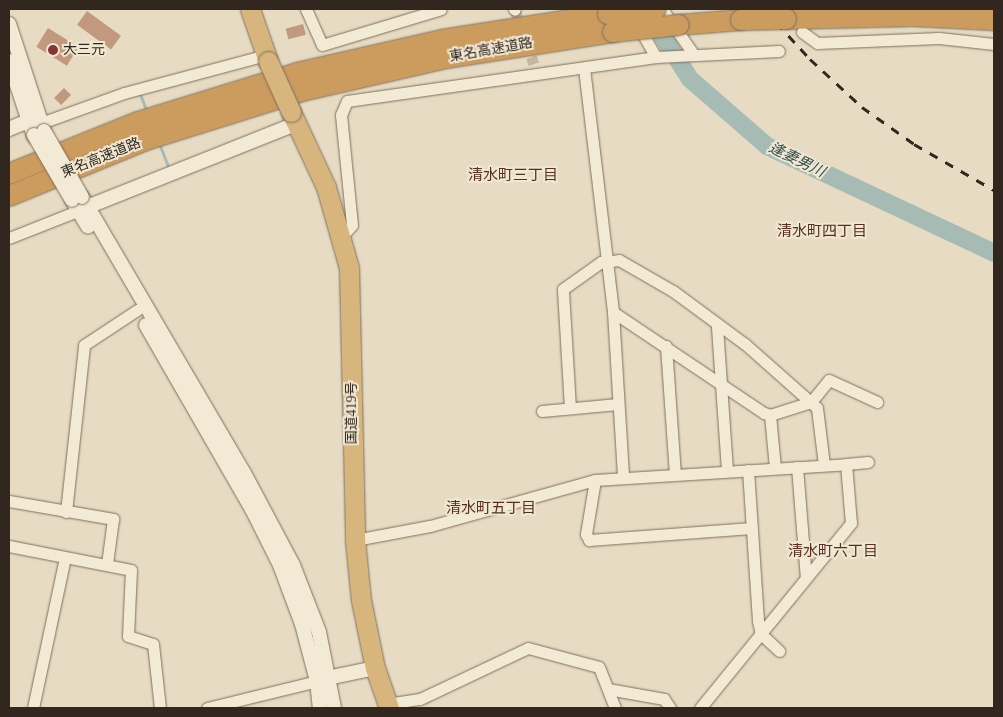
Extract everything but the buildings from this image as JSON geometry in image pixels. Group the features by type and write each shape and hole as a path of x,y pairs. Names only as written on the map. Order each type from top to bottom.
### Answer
{"highway":[{"name":"国道419号","path":"250,9 267,58 342,235 352,297 355,540 362,600 375,668 388,706"},
{"name":"東名高速道路","path":"9,196 112,152 302,91 611,23 656,9"},
{"name":"東名高速道路","path":"9,174 138,122 297,73 442,40 611,23 680,25 741,20 912,16 994,20"}],"street":[{"path":"306,9 318,42 332,45 442,9"},
{"path":"628,9 658,57"},
{"path":"662,9 691,55"},
{"path":"9,24 36,129"},
{"path":"802,32 817,43 939,35 994,44"},
{"path":"342,235 352,226 341,115 347,101 536,69 584,68 658,57 780,52"},
{"path":"9,129 36,129 124,93 267,58"},
{"path":"9,61 36,129 268,514 307,596 324,678 320,708"},
{"path":"584,68 613,312 624,477"},
{"path":"9,238 80,204 294,118"},
{"path":"80,204 137,310 252,509 280,565 334,708"},
{"path":"570,408 562,293 566,285 608,261 624,262 674,291 717,326 745,344 811,402 819,413 824,464"},
{"path":"66,512 84,345 137,310"},
{"path":"613,312 770,415"},
{"path":"717,326 727,470"},
{"path":"666,346 674,474"},
{"path":"770,415 811,402 829,380 877,402"},
{"path":"542,411 618,404"},
{"path":"770,415 775,468"},
{"path":"355,540 430,526 596,480 868,462"},
{"path":"700,708 850,523 846,464"},
{"path":"797,467 806,578"},
{"path":"748,470 761,634 779,651"},
{"path":"596,480 586,534 589,540 752,528"},
{"path":"9,501 113,519 107,564"},
{"path":"9,546 131,570 128,636 153,644 160,708"},
{"path":"33,708 65,558"},
{"path":"388,706 420,699 528,648 599,666 615,708"},
{"path":"208,708 256,703 324,678 375,668"},
{"path":"608,689 664,699 670,708"}],"waterway":[{"name":"逢妻男川","path":"651,18 690,79 767,146 994,253"},
{"path":"140,94 147,112"},
{"path":"159,143 168,167"}],"tunnel":[{"path":"515,10 534,64"}],"railway":[{"path":"764,9 810,59 862,107 914,144 994,190"}],"place":[{"name":"大三元","path":"53,50"}],"district":[{"name":"清水町三丁目","path":"513,176"},
{"name":"清水町四丁目","path":"822,232"},
{"name":"清水町五丁目","path":"491,509"},
{"name":"清水町六丁目","path":"833,552"}]}
